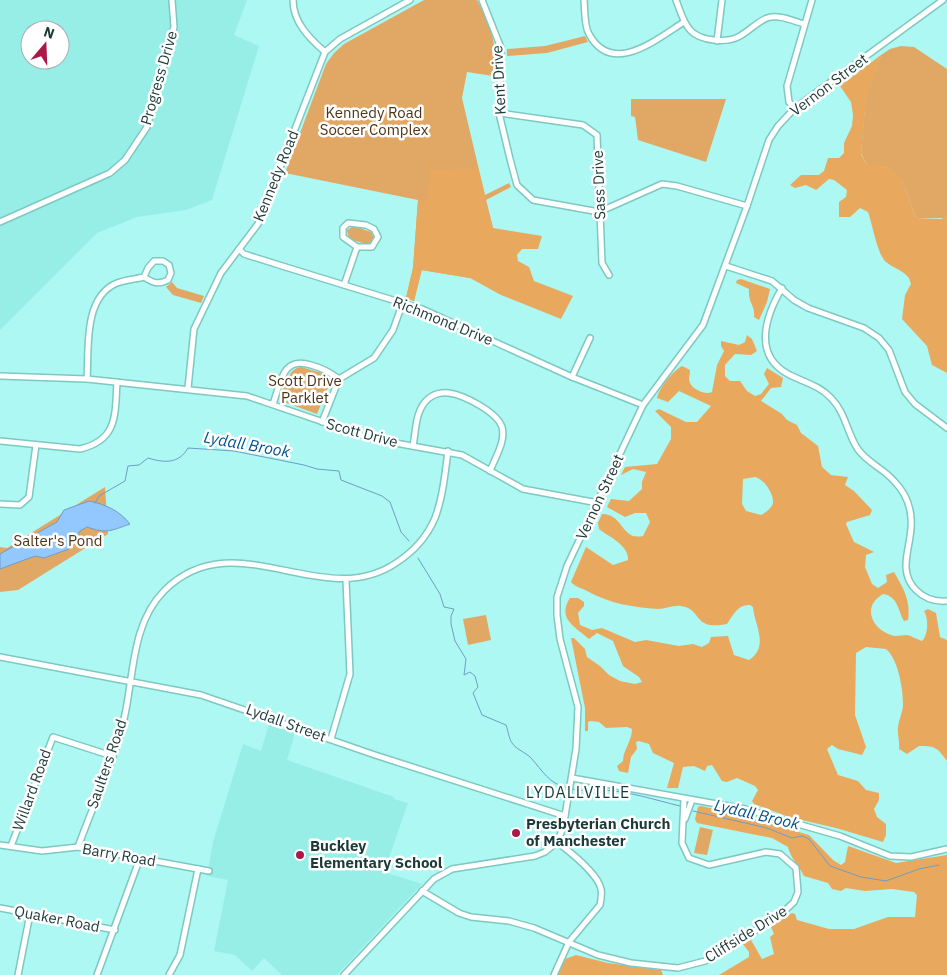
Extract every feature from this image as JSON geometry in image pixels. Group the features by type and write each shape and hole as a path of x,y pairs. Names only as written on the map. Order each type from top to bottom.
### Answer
{"street":[{"name":"Progress Drive","path":"0,222 110,173 125,160 147,127 174,28 172,0"},
{"path":"293,0 298,20 304,30 325,52 340,39 410,0"},
{"name":"Kent Drive","path":"482,0 500,48 499,113 517,185 534,200 600,212"},
{"path":"584,0 588,33 598,46 608,53 624,55 646,46 684,22"},
{"path":"676,0 684,22 692,32 717,41 736,38 767,18 778,17 804,24"},
{"path":"717,41 722,0"},
{"path":"795,108 789,102 787,86 812,0"},
{"name":"Vernon Street","path":"557,842 563,828 572,778 578,707 559,632 558,597 567,566 643,405 703,324 726,266 770,140 778,126 795,108 943,0"},
{"name":"Kennedy Road","path":"188,388 194,329 222,274 258,224 325,52"},
{"name":"Sass Drive","path":"499,113 583,125 597,135 602,263 609,275"},
{"path":"600,212 662,184 677,186 747,206"},
{"path":"348,223 366,225 377,233 377,240 372,247 357,247 342,237 342,228 348,223"},
{"path":"344,285 357,247"},
{"name":"Richmond Drive","path":"239,249 244,254 403,302 572,377 643,405"},
{"path":"87,379 92,317 96,304 103,292 117,283 144,277 153,283 162,284 168,280 171,273 169,265 163,261 154,261 144,277"},
{"path":"726,266 772,281 794,300 808,308 864,328 879,338 889,350 905,392 915,404 947,428"},
{"path":"782,288 765,330 764,342 767,354 777,366 821,389 832,398 864,458 890,477 902,490 908,503 911,518 905,569 910,584 920,595 936,602 947,601"},
{"path":"322,422 339,379 374,358 393,330 403,302"},
{"path":"572,377 590,338"},
{"path":"273,404 285,371 290,363 299,361 327,370 339,379"},
{"name":"Scott Drive","path":"0,376 87,379 236,393 373,439 462,455 523,489 598,503"},
{"path":"0,440 80,449 92,446 104,438 114,419 118,382"},
{"path":"413,446 421,407 428,398 438,394 450,393 490,411 498,419 502,428 502,440 490,471"},
{"path":"0,504 20,505 29,497 36,445"},
{"name":"Saulters Road","path":"78,847 124,720 138,640 151,609 165,590 195,570 212,564 237,562 346,580 370,575 390,567 418,544 435,517 448,451"},
{"path":"331,739 350,674 346,580"},
{"name":"Lydall Street","path":"0,657 217,699 331,739 565,816"},
{"name":"Willard Road","path":"11,846 53,737 112,756"},
{"path":"572,778 745,809 840,836 890,856 911,857 947,849"},
{"name":"Cliffside Drive","path":"422,890 458,913 509,921 534,928 598,956 631,963 678,968 705,961 790,908 798,892 799,876 796,868 780,854 766,852 709,865 698,863 686,855 682,843 686,810 684,799"},
{"name":"Cliffside Drive","path":"686,810 692,800"},
{"path":"344,975 434,879 452,869 535,856 545,852 557,842 593,875 601,889 600,905 569,942 554,975"},
{"name":"Barry Road","path":"0,844 42,851 78,847 209,871"},
{"path":"97,975 140,858"},
{"path":"169,975 180,954 198,869"},
{"name":"Quaker Road","path":"0,908 115,930"},
{"path":"18,975 30,914"}],"shaded area":[{"path":"0,0 247,0 234,35 259,46 212,200 186,210 137,217 97,233 0,330"},
{"path":"881,55 866,99 861,154 867,165 884,165 901,177 916,218 941,219 947,216 947,373 932,365 927,346 902,319 905,295 911,284 907,275 883,259 868,212 860,208 850,217 839,217 839,202 846,197 847,190 834,180 829,179 816,190 806,185 795,188 790,185 801,175 819,175 824,171 828,158 839,158 844,153 844,143 852,126 853,115 851,102 840,86"},
{"path":"478,168 493,228 542,236 538,249 522,249 517,255 518,261 529,267 534,281 573,296 561,319 501,295 470,278 422,270 414,301 406,298 413,268 418,200 427,202 430,170"},
{"path":"741,279 770,289 767,302 759,320 754,317 749,289 736,283 737,280"},
{"path":"747,335 752,339 757,351 751,355 735,354 725,365 725,376 730,381 740,381 747,391 755,396 761,394 769,384 764,374 767,368 783,378 781,387 771,388 761,401 797,425 801,433 818,446 822,467 831,475 848,477 845,485 854,491 872,510 870,515 847,522 846,524 854,542 874,552 866,555 865,567 872,584 878,588 887,582 886,575 894,572 905,594 909,613 908,620 904,621 895,601 888,595 883,594 876,599 871,610 874,622 884,632 891,635 907,635 922,641 926,635 927,627 927,618 924,611 928,609 936,613 940,637 947,640 947,761 933,747 919,746 907,754 899,749 898,729 903,707 903,697 901,682 894,660 886,649 866,647 856,653 855,715 866,747 862,755 838,749 832,745 827,749 838,775 858,781 866,790 879,793 879,800 874,809 877,817 886,824 886,835 883,842 789,817 754,804 752,801 758,790 755,786 737,778 727,782 722,781 712,765 707,766 705,771 694,766 683,767 678,788 667,788 674,763 653,753 649,744 639,741 636,742 637,749 631,757 628,773 619,771 617,766 623,761 632,729 627,727 606,728 599,722 591,721 588,722 588,731 585,731 585,708 571,638 574,638 585,649 587,657 609,675 620,681 635,684 642,682 639,677 623,666 613,641 597,633 589,639 574,627 565,612 570,598 578,598 584,602 584,606 578,613 580,625 592,630 602,628 635,642 646,640 679,646 693,644 702,647 709,643 711,637 728,636 734,655 749,660 759,649 759,635 753,607 750,605 739,608 727,624 708,625 688,608 678,606 658,609 622,604 605,599 571,582 586,547 613,565 628,560 622,546 599,529 598,523 602,514 615,518 630,535 636,536 643,536 650,522 646,513 635,513 625,517 607,507 611,499 629,501 642,489 642,482 646,472 633,469 621,475 625,467 657,464 671,439 671,427 655,411 659,409 686,422 697,422 711,406 679,391 668,402 657,398 663,385 682,366 690,370 689,381 694,388 703,392 712,392 717,365 724,351 721,341 739,345 745,342","holes":["758,478 768,487 773,499 771,507 761,515 746,511 742,504 743,479"]},
{"name":"Salter's Pond","path":"89,501 112,509 122,515 130,524 108,531 87,527 80,531 69,549 44,558 35,556 0,569 0,554 57,522 64,510"},
{"name":"Buckley Elementary School","path":"269,724 295,733 287,760 408,803 384,872 422,884 337,975 282,975 264,958 252,971 235,955 214,951 228,880 207,876 213,842 243,744 261,751"},
{"path":"701,806 741,815 809,835 833,860 841,865 845,862 848,846 896,863 947,855 947,975 719,975 749,957 749,952 743,944 751,940 762,959 774,954 770,937 774,934 771,927 792,913 795,914 797,920 829,929 854,929 888,917 915,917 917,895 914,892 892,889 865,891 846,888 841,891 832,889 828,883 804,876 788,847 772,838 697,823 695,819 698,807"},
{"path":"576,955 608,963 661,970 663,975 558,975 565,959"}],"green space":[{"name":"Kennedy Road Soccer Complex","path":"424,0 477,0 486,18 494,46 495,66 493,76 467,72 462,98 485,195 509,183 511,187 486,200 493,228 470,278 421,270 414,301 406,298 413,268 418,200 285,173 326,64 334,53 344,44"},
{"path":"585,36 588,42 547,53 507,56 507,49 545,46"},
{"path":"901,46 914,47 947,69 947,216 945,218 916,218 902,180 884,165 867,165 861,153 866,95 881,55 890,49"},
{"path":"631,99 726,99 706,162 638,140 635,117 631,116"},
{"path":"354,226 371,232 374,238 372,242 366,244 349,239 347,230"},
{"path":"172,282 177,288 204,296 201,303 173,295 166,287"},
{"name":"Scott Drive Parklet","path":"301,367 322,373 331,380 317,414 281,401 289,375 296,368"},
{"name":"Salter's Pond","path":"105,487 108,534 18,590 0,592 0,547 7,548"},
{"path":"486,615 491,640 468,645 463,619"},
{"path":"700,827 713,830 707,855 694,853"}],"waterway":[{"name":"Lydall Brook","path":"95,503 99,496 125,481 128,466 139,465 148,458 160,461 176,460 188,448 234,451 317,469 339,471 341,480 382,496 390,502 401,532 409,541"},
{"name":"Lydall Brook","path":"418,558 440,594 444,607 454,609 451,616 451,624 455,641 466,659 464,675 470,672 475,676 478,687 473,693 482,715 506,725 512,743 531,758 550,780 567,788"},
{"name":"Lydall Brook","path":"570,789 622,792 680,806"},
{"name":"Lydall Brook","path":"693,811 767,828 792,838 802,836 809,839 830,866 861,877 886,881 919,869 939,865"}],"place":[{"name":"Presbyterian Church of Manchester","path":"516,833"},
{"name":"Buckley Elementary School","path":"300,855"}],"district":[{"name":"LYDALLVILLE","path":"578,792"}]}
